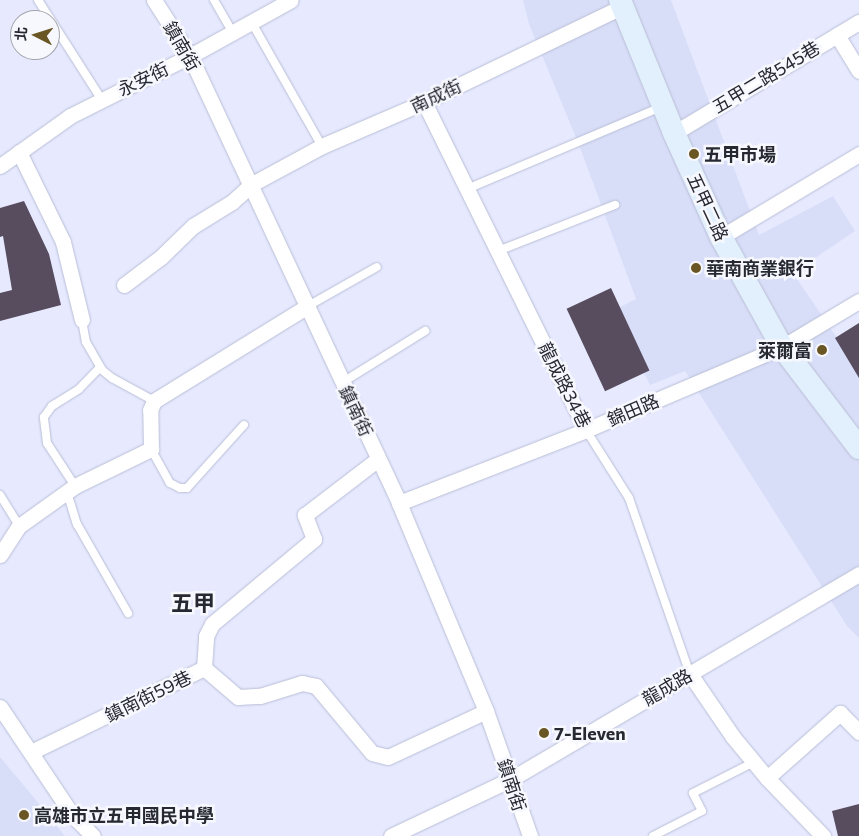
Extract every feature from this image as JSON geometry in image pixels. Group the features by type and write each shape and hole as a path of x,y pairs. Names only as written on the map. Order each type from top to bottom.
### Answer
{"main road":[{"name":"五甲二路","path":"620,3 674,133 721,237 782,347 859,448"}],"street":[{"name":"鎮南街","path":"154,0 190,56 252,184 399,504 486,711 530,836"},
{"name":"永安街","path":"0,166 70,116 190,56 291,0"},
{"name":"南成街","path":"124,285 161,257 193,226 232,202 252,184 322,146 424,102 620,3"},
{"name":"五甲二路545巷","path":"674,133 859,22"},
{"path":"837,35 859,71"},
{"name":"龍成路34巷","path":"424,102 586,430"},
{"path":"20,152 63,242 82,320"},
{"path":"721,237 859,154"},
{"name":"錦田路","path":"399,504 586,430 782,347 859,301"},
{"path":"0,555 18,526 71,489 151,449 150,410 154,401 308,306"},
{"path":"204,668 206,636 212,624 314,539 305,515 378,459"},
{"name":"龍成路","path":"391,836 511,779 859,574"},
{"name":"鎮南街59巷","path":"31,752 204,668 238,697 260,696 302,683 316,686 372,753 388,757 486,711"},
{"path":"690,674 733,737 767,778 823,836"},
{"path":"0,707 73,816 92,836"},
{"path":"767,778 840,713 859,732"}],"lane":[{"path":"38,0 102,100"},
{"path":"214,0 232,33"},
{"path":"252,23 322,146"},
{"path":"467,189 663,106"},
{"path":"498,252 615,204"},
{"path":"308,306 377,267"},
{"path":"82,320 86,342 100,367 112,378 154,401"},
{"path":"343,382 425,331"},
{"path":"100,367 79,389 52,406 44,417 47,443 71,489 77,524 128,614"},
{"path":"151,449 170,483 180,488 187,488 244,425"},
{"name":"龍成路34巷","path":"586,430 629,498 690,674"},
{"path":"0,495 18,526"},
{"path":"654,836 702,811 692,793 754,762"}],"shaded area":[{"path":"523,0 671,0 759,235 833,196 855,231 793,273 859,370 859,638 847,626 685,371 650,385 612,311 636,299 579,145 529,24"},
{"name":"高雄市立五甲國民中學","path":"0,757 31,794 65,836 0,836"}],"building":[{"path":"24,201 49,254 61,305 0,321 0,293 12,290 3,236 0,237 0,208"},
{"path":"611,288 649,370 605,391 567,309"},
{"path":"859,323 859,378 835,338"},
{"path":"859,804 859,836 838,836 832,811"}],"place":[{"name":"五甲市場","path":"694,154"},
{"name":"華南商業銀行","path":"696,268"},
{"name":"萊爾富","path":"822,350"},
{"name":"7-Eleven","path":"544,733"},
{"name":"高雄市立五甲國民中學","path":"24,815"}],"district":[{"name":"五甲","path":"193,603"}]}
